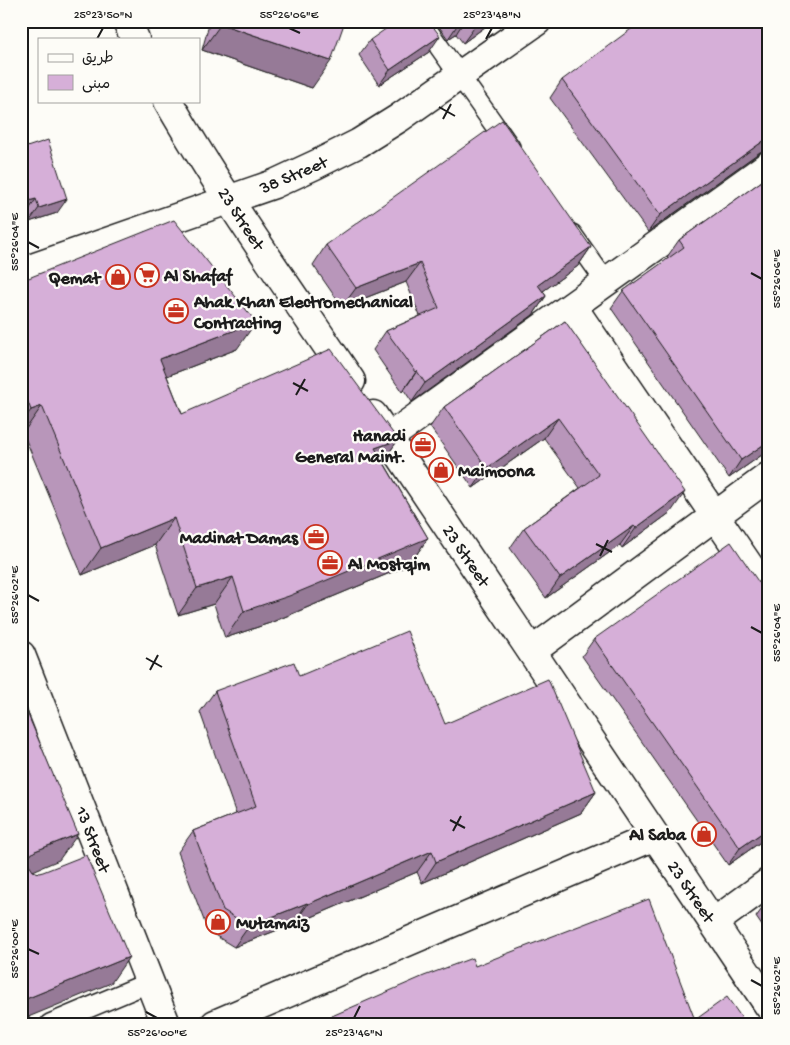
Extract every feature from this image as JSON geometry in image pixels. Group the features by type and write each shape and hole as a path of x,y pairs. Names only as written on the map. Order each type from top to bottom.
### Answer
{"street":[{"path":"127,21 135,38"},
{"name":"38 Street","path":"21,272 274,184 359,143 399,118 537,21"},
{"name":"23 Street","path":"169,102 229,200 769,1006"},
{"path":"388,438 606,282 765,177"},
{"path":"572,306 769,595"},
{"path":"532,651 769,476"},
{"name":"13 Street","path":"21,655 91,859 150,982 166,1024"},
{"path":"215,1024 655,836"},
{"path":"713,923 769,882"}],"lane":[{"path":"421,21 522,163"},
{"path":"561,218 606,282"},
{"path":"50,1024 150,982"}],"building":[{"path":"221,21 345,21 331,61 221,24"},
{"path":"397,21 429,21 440,36 390,70 370,40"},
{"path":"473,21 481,21 476,25"},
{"path":"642,21 769,21 769,137 660,215 562,80"},
{"path":"502,120 591,247 538,285 546,296 425,383 386,331 439,308 420,263 356,288 326,245"},
{"path":"48,140 67,199 39,208 36,199 21,203 21,149"},
{"path":"769,176 769,441 741,460 623,291 684,247 679,240"},
{"path":"174,220 256,322 160,359 182,414 331,349 398,440 375,448 428,538 289,596 244,611 233,577 197,588 174,518 101,548 42,406 31,410 21,384 21,281"},
{"path":"565,321 685,492 636,528 634,526 560,578 524,528 599,475 558,418 487,468 444,407"},
{"path":"731,542 766,593 769,591 769,828 740,848 594,639"},
{"path":"407,631 445,724 548,679 596,792 436,862 432,851 308,904 249,926 223,910 193,831 256,806 215,691 294,662 299,676"},
{"path":"21,698 78,834 35,851 30,855 29,865 33,871 39,873 86,855 129,957 21,1001"},
{"path":"649,899 695,1020 727,997 746,1024 322,1024 325,1019 424,976 472,958 475,966"}],"place":[{"name":"Al Shafaf","path":"147,275"},
{"name":"Qemat","path":"118,277"},
{"name":"Ahak Khan Electromechanical Contracting","path":"176,311"},
{"name":"Hanadi General Maint.","path":"423,445"},
{"name":"Maimoona","path":"441,470"},
{"name":"Madinat Damas","path":"316,537"},
{"name":"Al Mostqim","path":"330,563"},
{"name":"Al Saba","path":"704,834"},
{"name":"Mutamaiz","path":"218,922"}]}
